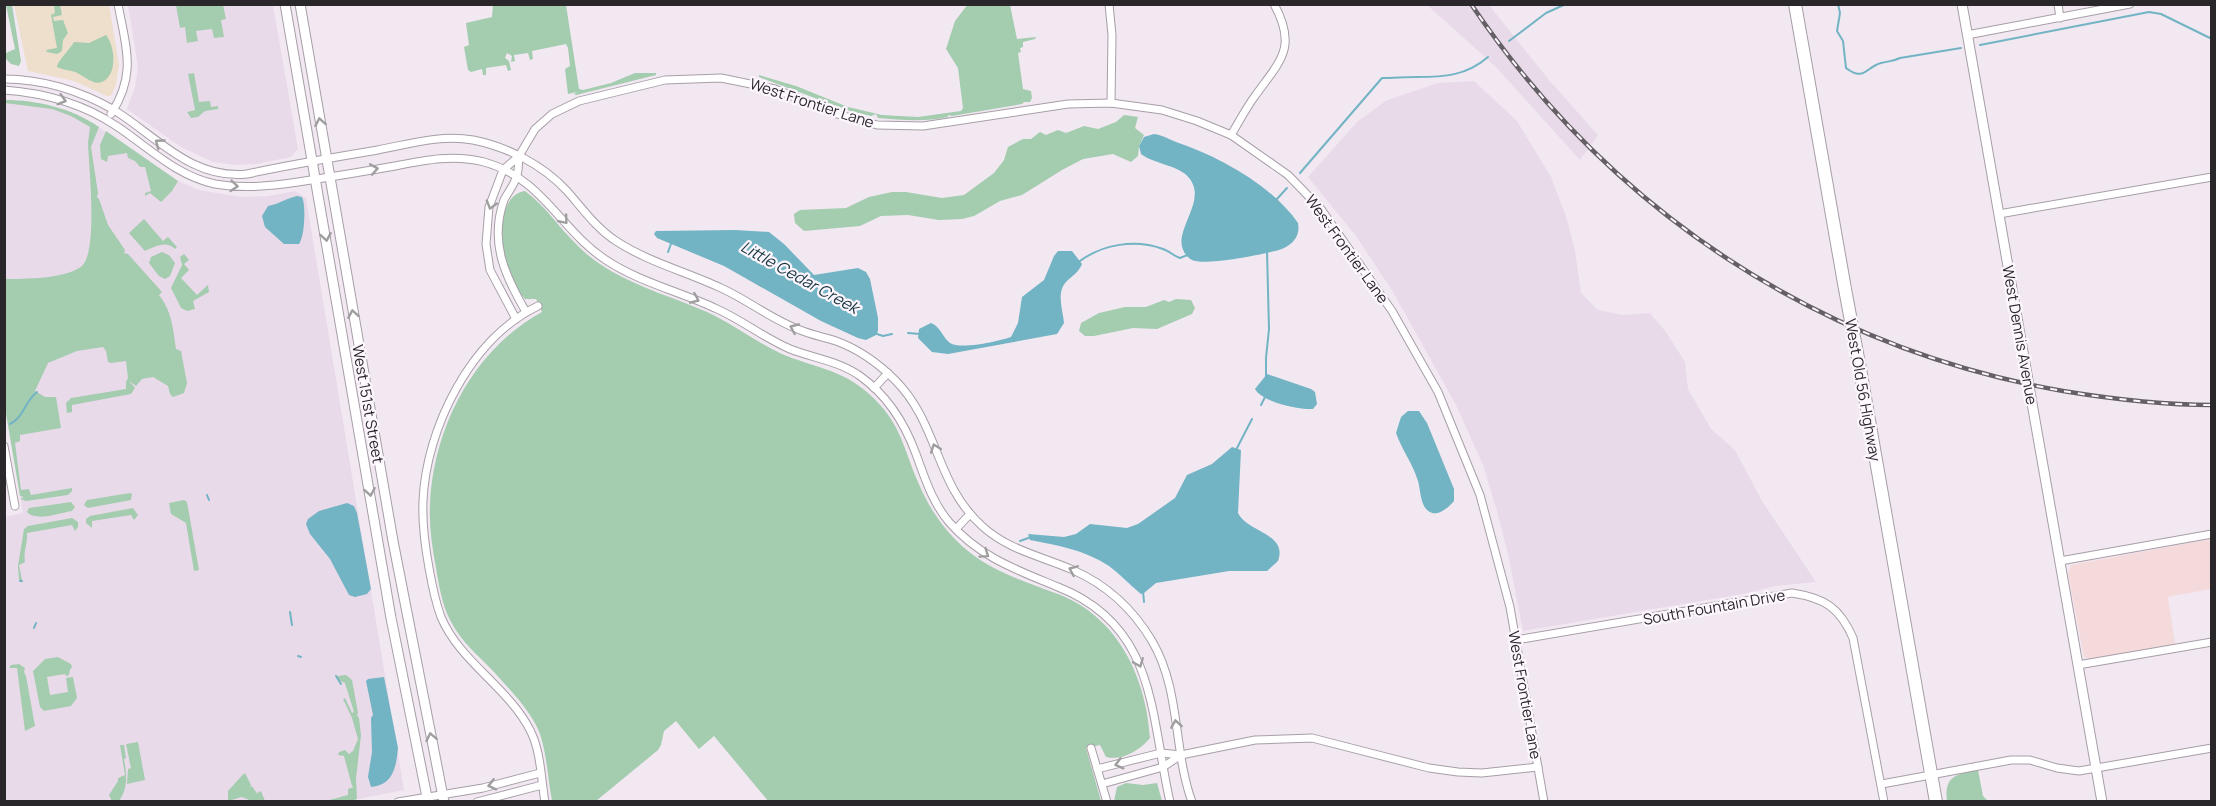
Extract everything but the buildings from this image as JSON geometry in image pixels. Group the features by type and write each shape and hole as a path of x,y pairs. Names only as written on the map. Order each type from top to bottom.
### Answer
{"highway":[{"name":"West Old 56 Highway","path":"1795,4 1936,801"}],"main road":[{"name":"West 151st Street","path":"285,4 314,161 391,618 427,799"},
{"name":"West 151st Street","path":"300,4 391,530 444,798"},
{"name":"West Dennis Avenue","path":"1962,4 2102,801"}],"street":[{"path":"107,120 124,90 129,65 118,4"},
{"path":"1109,4 1112,36 1111,103"},
{"path":"1231,135 1255,96 1276,70 1284,51 1285,32 1274,4"},
{"path":"2058,4 2060,18"},
{"path":"1967,35 2130,4"},
{"name":"West Frontier Lane","path":"519,156 535,129 567,105 629,88 681,78 721,78 750,82 790,94 861,122 903,127 947,123 1068,104 1111,103 1170,112 1231,135 1288,175 1321,209 1392,310 1438,392 1480,495 1510,607 1544,801"},
{"path":"4,79 56,86 114,110 176,155 207,170 236,175 436,139 449,138 484,142 540,167 558,182 604,232 643,255 723,289 794,328 848,346 878,364 905,390 919,410 947,480 970,514 989,532 1009,545 1083,574 1115,594 1128,607 1153,642 1162,661 1169,684 1181,755 1192,801"},
{"path":"4,90 39,94 58,99 107,120 172,167 206,181 236,187 264,187 316,180 438,158 485,162 517,176 552,206 591,249 608,261 729,314 789,349 847,368 874,388 898,416 929,490 946,519 956,529 974,546 1005,566 1077,595 1108,617 1136,654 1145,676 1170,801"},
{"path":"516,319 493,278 486,244 489,207 503,170 519,156"},
{"path":"519,156 517,176 502,208 498,241 507,279 526,312"},
{"path":"1999,214 2211,177"},
{"path":"538,306 516,319 494,338 477,355 459,384 428,459 424,485 423,525 431,579 441,617 466,656 489,678 525,723 536,745 545,801"},
{"path":"874,388 888,373"},
{"path":"4,446 15,506"},
{"path":"956,529 970,514"},
{"path":"2060,561 2211,534"},
{"name":"South Fountain Drive","path":"1516,640 1792,594 1821,600 1841,616 1853,638 1884,801"},
{"path":"2078,665 2211,642"},
{"path":"1098,769 1161,753 1181,755 1255,740 1312,738 1429,768 1458,772 1482,773 1538,767"},
{"path":"1091,748 1107,801"},
{"path":"1882,784 2023,759 2069,771 2096,769 2211,748"},
{"path":"1102,784 1163,767 1181,755"},
{"path":"398,801 444,798 540,773"},
{"path":"477,801 542,785"}],"shaded area":[{"path":"14,5 109,5 119,65 116,84 111,96 74,81 28,71"},
{"path":"128,5 273,5 298,149 291,157 256,164 234,165 213,162 181,147 127,109 135,87 138,67"},
{"path":"1427,5 1489,5 1549,80 1598,135 1580,160 1495,66"},
{"path":"1474,81 1517,121 1551,177 1566,216 1575,251 1581,293 1598,310 1623,315 1650,313 1666,332 1685,362 1688,389 1711,429 1735,450 1762,501 1816,582 1776,586 1743,594 1523,631 1497,511 1483,465 1456,405 1393,292 1356,236 1308,177 1357,122 1387,100 1438,83"},
{"path":"4,100 47,106 94,124 176,180 199,190 241,197 268,196 295,191 306,198 404,790 343,802 5,801 5,517 23,513 5,403"},
{"path":"2211,539 2211,589 2168,597 2175,644 2090,659 2084,657 2068,574 2071,565"}],"green space":[{"path":"968,4 1010,5 1017,39 1036,37 1023,42 1021,52 1018,53 1023,89 1031,91 1030,102 948,115 948,117 931,120 878,118 876,114 871,116 847,110 759,77 759,75 796,86 848,107 882,115 918,117 961,111 963,108 958,68 946,49 955,21"},
{"path":"6,5 12,5 21,61 19,66 11,64 6,59 6,53 15,49"},
{"path":"54,5 60,5 62,15 53,17 54,21 63,20 68,33 63,40 62,51 57,54 46,50 57,48 51,15 55,13"},
{"path":"176,5 223,5 226,19 221,20 224,37 214,38 212,29 196,31 198,41 187,43 185,27 180,28"},
{"path":"493,5 566,5 579,89 611,83 635,73 656,73 656,75 576,95 574,94 577,92 568,94 565,69 570,66 566,44 532,51 533,59 530,60 528,53 514,55 515,61 511,62 512,56 507,53 505,58 509,61 511,70 508,71 506,65 486,68 486,75 483,75 482,69 471,72 468,70 464,47 469,45 466,23 492,17"},
{"path":"106,35 113,53 113,67 111,73 102,82 95,82 75,72 57,67 74,42 89,43"},
{"path":"194,73 199,102 210,101 211,107 218,106 218,109 205,111 198,117 191,118 187,112 195,110 188,74"},
{"path":"5,100 54,106 99,127 91,147 97,197 108,225 125,250 124,253 128,254 162,292 159,295 169,314 176,349 181,351 187,383 184,393 173,397 168,386 153,377 142,379 136,386 129,381 135,388 131,394 72,405 72,412 67,413 66,403 71,398 126,389 128,378 126,361 108,362 103,347 77,351 48,363 35,391 45,397 56,397 61,428 20,435 20,441 15,443 21,490 29,489 31,495 72,488 72,491 68,495 26,501 20,499 24,497 20,496 5,408 5,279 66,274 82,266 90,244 91,227 88,143 90,127 71,116 52,109 5,103"},
{"path":"1124,115 1138,117 1135,128 1144,135 1138,156 1131,162 1113,154 1083,159 1022,195 1000,201 974,216 939,220 908,215 881,216 860,226 804,231 795,223 794,214 800,210 846,208 869,197 892,192 942,198 964,195 994,173 1004,160 1008,147 1023,139 1031,139 1040,132 1046,135 1058,130 1066,133 1084,126 1098,129 1116,122"},
{"path":"106,131 178,181 161,202 150,193 145,196 145,193 151,191 145,167 140,167 128,158 127,153 108,156 107,162 101,159 100,145"},
{"path":"525,191 582,250 611,271 646,288 707,312 782,354 837,374 858,385 879,404 894,424 927,502 945,528 960,544 978,559 1000,571 1079,604 1097,618 1125,652 1135,672 1147,715 1150,738 1141,747 1119,757 1106,757 1100,745 1086,748 1101,801 769,802 714,736 699,749 676,721 664,731 658,750 596,801 552,801 544,750 536,726 526,709 465,642 447,614 438,581 430,521 433,476 439,448 461,394 477,369 496,347 542,312 536,299 525,299 516,287 508,269 503,246 503,222 509,201"},
{"path":"144,219 163,241 168,237 177,247 175,249 168,245 156,246 145,251 129,233"},
{"path":"162,252 169,255 175,263 170,276 165,279 159,276 149,263 151,257"},
{"path":"184,254 189,260 184,264 189,270 181,278 197,295 208,285 209,292 193,301 195,309 187,311 181,308 171,288 182,265 180,257"},
{"path":"1176,299 1191,300 1195,308 1192,314 1157,329 1133,328 1094,336 1085,336 1079,331 1081,323 1099,313 1125,307 1146,307 1164,300 1169,302"},
{"path":"132,494 131,500 88,508 84,505 87,500"},
{"path":"184,500 187,502 199,570 194,571 186,523 171,514 169,503"},
{"path":"71,502 75,507 72,511 42,517 27,512 29,508"},
{"path":"133,508 138,515 134,520 131,515 92,521 92,528 86,523 86,519 90,516"},
{"path":"72,518 78,522 75,531 72,525 27,533 25,562 19,565 22,580 19,580 18,566 24,529 28,526"},
{"path":"58,657 71,664 72,668 69,675 47,677 50,695 68,692 66,678 73,677 77,698 71,706 44,711 40,707 33,671 45,659"},
{"path":"19,664 25,668 35,726 25,731 17,668 9,668 11,665"},
{"path":"346,675 352,680 361,735 356,779 357,799 322,802 348,795 348,789 354,787 344,756 338,755 339,752 345,750 349,754 353,751 358,739 343,699 345,698 352,713 354,712 345,683 338,680 337,676"},
{"path":"138,742 145,780 127,784 128,769 131,768 126,744"},
{"path":"120,745 124,745 126,758 124,759 126,776 125,786 119,801 112,801 109,795 118,778 125,775"},
{"path":"1978,770 1983,796 1988,801 1947,801 1947,786 1953,778"},
{"path":"245,773 250,787 252,786 258,795 257,793 261,791 265,801 252,801 242,797 228,801 228,791"},
{"path":"1126,783 1143,785 1157,783 1162,801 1114,801 1117,787"}],"water":[{"path":"1154,134 1209,155 1259,184 1287,209 1298,223 1298,234 1293,242 1280,250 1220,261 1199,262 1189,258 1183,250 1181,239 1194,200 1194,186 1186,174 1141,154 1139,146 1144,137"},
{"path":"297,196 302,197 304,207 303,234 299,244 284,244 265,227 262,216 268,206"},
{"path":"656,231 769,232 814,275 858,268 866,272 870,279 878,318 876,335 866,340 858,338 821,321 724,266 657,238 654,234"},
{"path":"1058,251 1072,251 1082,264 1061,291 1064,323 1057,334 948,354 932,352 918,338 919,329 931,323 937,327 947,341 955,345 980,344 1011,337 1018,323 1022,297 1044,280"},
{"path":"1267,374 1311,389 1315,392 1317,404 1313,409 1299,408 1265,398 1255,389"},
{"path":"1408,411 1419,411 1427,423 1454,489 1454,501 1440,512 1430,512 1424,506 1416,475 1396,433 1401,417"},
{"path":"1232,447 1241,450 1238,513 1243,520 1272,539 1280,552 1278,561 1267,571 1229,571 1156,583 1141,594 1100,560 1071,549 1030,540 1028,534 1064,537 1076,534 1090,524 1127,528 1138,524 1175,498 1187,475 1212,464"},
{"path":"347,503 354,506 357,513 371,589 367,594 355,597 349,595 330,559 310,534 306,524 308,519 319,511"},
{"path":"384,677 398,748 394,769 389,779 378,786 371,787 368,777 372,752 371,718 373,715 366,681"}],"waterway":[{"name":"Little Cedar Creek","path":"1509,41 1546,13 1566,4"},
{"name":"Little Cedar Creek","path":"1838,4 1840,13 1837,31 1843,41 1846,68 1857,74 1881,63 1900,58 1961,48"},
{"name":"Little Cedar Creek","path":"1980,45 2149,12 2161,14 2212,39"},
{"name":"Little Cedar Creek","path":"1300,173 1382,78 1436,77 1454,74 1463,72 1488,57"},
{"name":"Little Cedar Creek","path":"1276,200 1287,188"},
{"name":"Little Cedar Creek","path":"668,252 672,241"},
{"name":"Little Cedar Creek","path":"1080,261 1109,247 1130,244 1152,246 1180,258 1190,254"},
{"path":"1266,377 1269,329 1267,251"},
{"name":"Little Cedar Creek","path":"874,333 883,336 892,334"},
{"name":"Little Cedar Creek","path":"908,333 920,334"},
{"path":"10,424 15,421 37,392"},
{"path":"1261,405 1265,397"},
{"path":"1237,448 1252,419"},
{"path":"207,495 209,500"},
{"path":"1020,541 1031,537"},
{"path":"1143,591 1144,602"},
{"path":"290,612 292,625"},
{"path":"34,628 36,623"},
{"path":"336,676 341,684"}],"railway":[{"path":"1471,4 1526,78 1588,145 1655,206 1727,259 1805,304 1887,341 1973,370 2081,394 2156,403 2212,405"}]}
